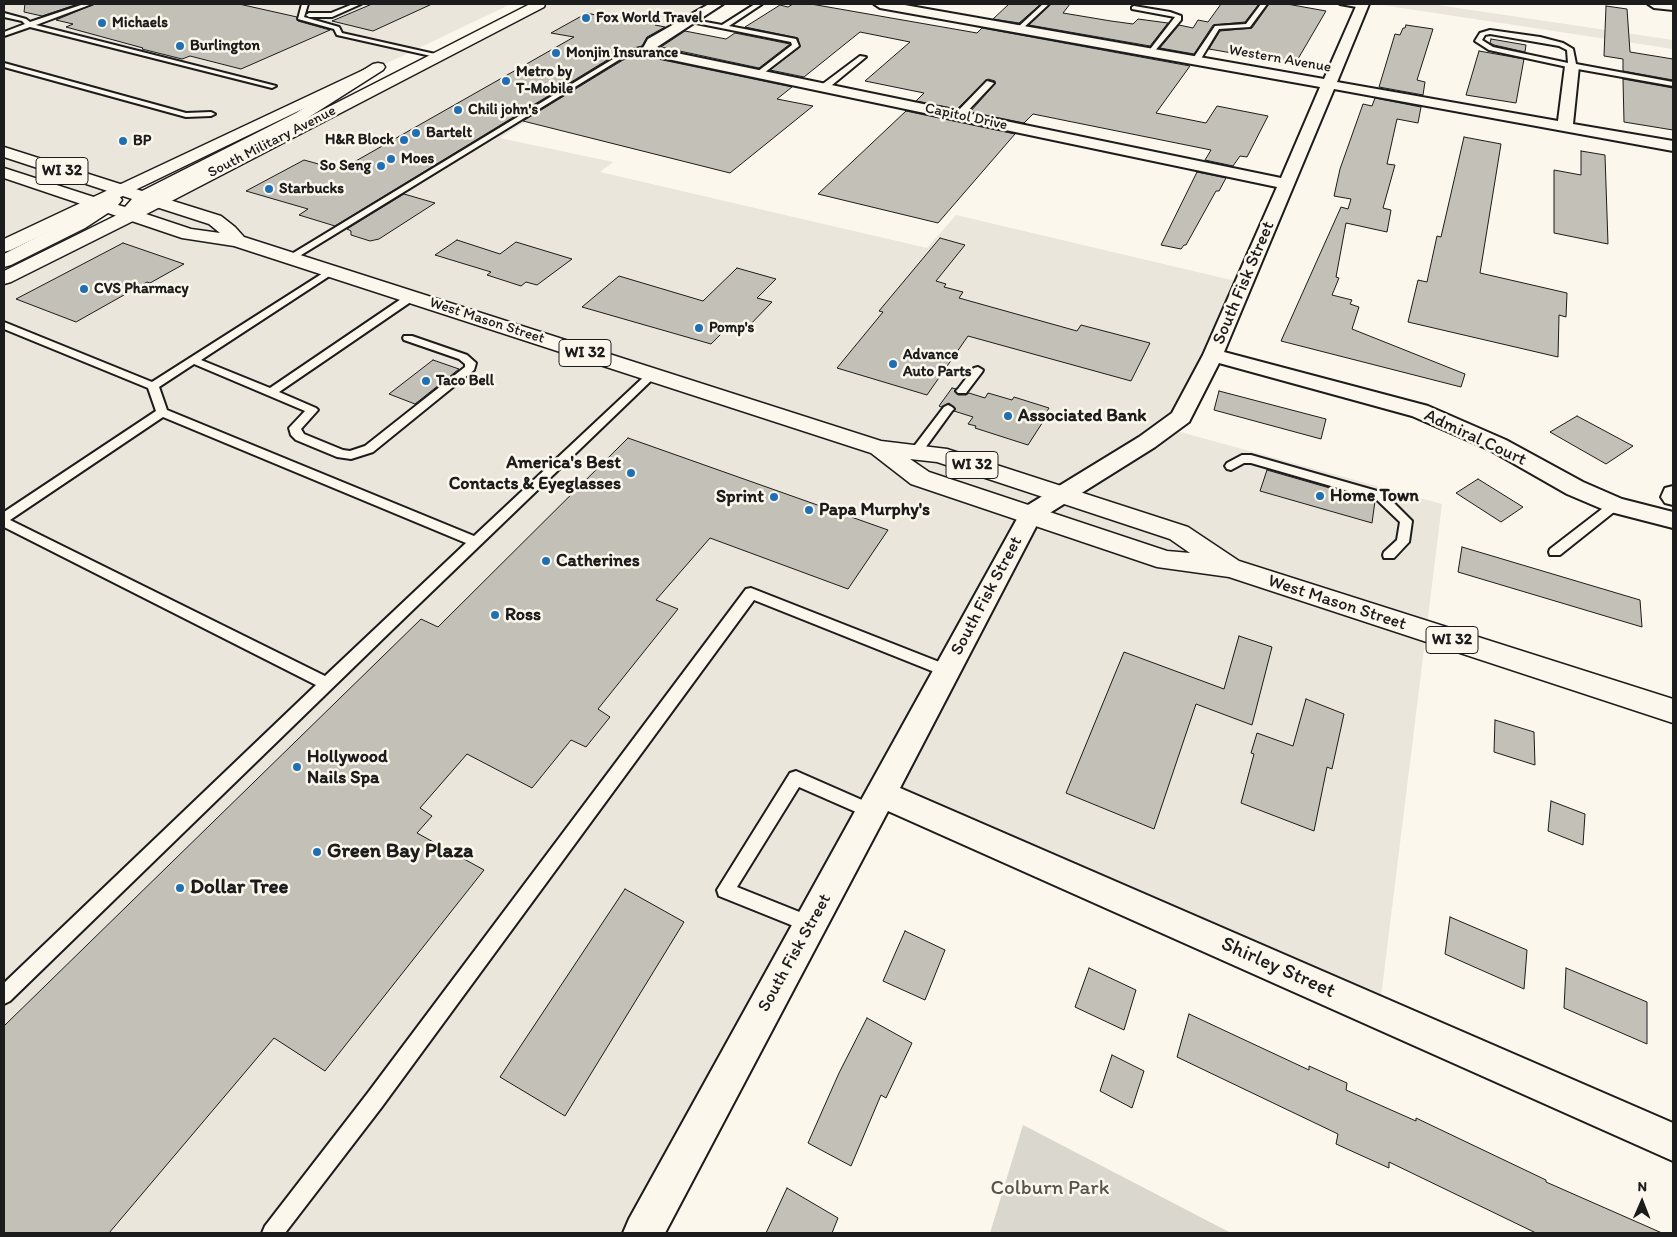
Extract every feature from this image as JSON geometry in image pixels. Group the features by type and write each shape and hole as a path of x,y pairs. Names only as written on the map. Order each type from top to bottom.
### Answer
{"main road":[{"path":"459,29 511,4"},
{"name":"South Military Avenue","path":"4,278 128,216 150,199 440,56 539,4"},
{"name":"South Military Avenue","path":"120,190 435,40"},
{"path":"150,199 164,184 301,116 378,67"},
{"name":"West Mason Street","path":"4,152 215,220 237,240"},
{"name":"West Mason Street","path":"4,174 97,206 188,234 237,240 879,448 939,454 1179,533 1230,568"},
{"path":"4,246 114,198 120,190"},
{"path":"4,261 79,224 97,206"},
{"name":"West Mason Street","path":"879,448 920,478 1166,560 1230,568 1673,711"}],"street":[{"path":"650,47 717,4"},
{"name":"Western Avenue","path":"880,4 1673,146"},
{"path":"1654,4 1673,6"},
{"name":"South Fisk Street","path":"643,1233 877,803 1031,514 1147,442 1181,417 1213,355 1362,5"},
{"name":"Capitol Drive","path":"650,47 658,53 1286,184"},
{"path":"1565,126 1572,66"},
{"name":"Admiral Court","path":"1213,355 1429,415 1498,445 1575,488 1615,506 1667,519"},
{"name":"Shirley Street","path":"877,803 1673,1142"}],"lane":[{"path":"4,34 70,4"},
{"path":"4,27 26,23 88,4"},
{"path":"301,16 304,4"},
{"path":"301,16 332,15 358,4"},
{"path":"723,27 759,4"},
{"path":"1019,29 1046,4"},
{"path":"1196,60 1217,27 1248,26 1264,4"},
{"path":"1344,4 1362,5"},
{"path":"1134,8 1178,16 1179,19 1151,52"},
{"path":"4,15 26,23 272,86"},
{"path":"301,16 300,18 337,28 339,34 440,56"},
{"path":"689,21 794,40 796,46 760,74"},
{"path":"1572,66 1572,53 1570,49 1560,44 1540,39 1490,32 1482,34 1478,41 1492,48 1572,66 1673,84"},
{"path":"290,258 620,57 632,51 650,47"},
{"path":"823,88 862,57"},
{"path":"4,65 186,115 211,114"},
{"path":"10,76 23,70"},
{"path":"958,116 990,83"},
{"path":"153,386 331,271"},
{"path":"272,393 411,297"},
{"path":"4,325 153,386 162,412 475,542"},
{"path":"193,360 312,410 295,428 295,432 300,437 351,456 369,449 470,368 471,363 463,357 408,338"},
{"path":"962,391 978,370"},
{"path":"4,995 475,542 652,375"},
{"path":"916,452 948,409"},
{"path":"4,518 162,412"},
{"path":"1231,466 1242,459 1251,459 1380,496 1406,521 1403,542 1389,555"},
{"path":"1555,552 1615,506"},
{"path":"4,522 327,684"},
{"path":"272,1233 380,1093 751,593 947,670"},
{"path":"811,925 725,890 796,778 877,803"}],"shaded area":[{"path":"4,4 511,4 4,246"},
{"path":"539,4 717,4 651,43 653,51 625,59 500,138 613,162 600,172 927,248 956,215 1244,283 1166,428 1442,504 1379,1013 882,794 643,1233 4,1233 4,278 129,216"},
{"path":"1375,4 1431,4 1673,40 1673,49"}],"green space":[{"name":"Colburn Park","path":"1023,1125 1231,1233 990,1233"}],"building":[{"path":"25,4 78,4 42,16 24,12"},
{"path":"94,4 239,4 297,17 298,21 330,30 241,69 190,56 182,59 142,49 66,27 73,24 56,20"},
{"path":"372,4 432,4 373,31 332,21"},
{"path":"793,4 811,4 977,33 982,28 1190,66 1156,113 1206,123 1217,106 1268,116 1247,157 1240,156 1233,166 1205,160 1211,150 1033,114 1024,123 970,112 995,84 995,81 988,79 957,109 916,101 924,93 865,81 910,42 860,32 804,77 770,70 800,47 798,38 745,27 780,5 788,7"},
{"path":"1009,4 1041,4 1019,23 993,19"},
{"path":"1051,4 1070,4 1063,13 1111,21 1133,24 1138,19 1168,23 1150,46 1029,25"},
{"path":"1221,4 1259,4 1245,22 1213,25 1194,54 1160,48 1179,25 1193,28 1198,20 1208,22"},
{"path":"1269,4 1287,4 1326,11 1295,64 1209,49 1220,31 1252,28"},
{"path":"1606,6 1627,9 1630,52 1673,59 1673,80 1623,71 1623,59 1604,56"},
{"path":"587,13 608,18 614,14 658,23 655,25 665,27 647,37 642,46 617,54 335,226 299,215 308,209 246,191 304,160 340,170 574,37 551,33"},
{"path":"1406,25 1433,29 1417,80 1425,82 1423,95 1379,87 1395,34 1400,35"},
{"path":"685,31 726,39 735,33 790,44 759,68 661,47"},
{"path":"1491,39 1526,45 1525,52 1494,45 1490,43"},
{"path":"1479,51 1524,59 1516,103 1466,95"},
{"path":"645,53 658,59 792,87 777,99 813,106 730,173 523,121 623,60"},
{"path":"1623,79 1673,88 1673,130 1624,122"},
{"path":"1375,98 1421,107 1418,123 1397,119 1387,164 1395,165 1383,208 1391,210 1387,232 1346,223 1336,277 1339,278 1332,295 1352,300 1350,304 1359,307 1352,329 1465,374 1461,387 1281,341 1341,207 1348,209 1351,199 1334,196 1340,169 1363,104 1372,106"},
{"path":"906,111 1015,134 938,223 818,194"},
{"path":"1464,137 1501,144 1480,273 1567,293 1566,317 1559,315 1558,357 1408,322 1418,280 1427,282 1437,236 1441,237"},
{"path":"1581,151 1605,155 1608,244 1554,233 1554,170 1581,175"},
{"path":"1197,172 1226,178 1219,191 1216,191 1186,245 1181,249 1161,245"},
{"path":"404,194 435,203 379,239 370,241 351,235 351,231 347,229"},
{"path":"940,238 965,245 936,281 946,284 944,287 963,292 959,298 1077,331 1081,325 1150,343 1131,381 968,336 927,395 837,368 883,312 879,311"},
{"path":"457,240 500,254 516,242 572,259 537,285 526,282 521,286 487,275 491,272 435,255"},
{"name":"CVS Pharmacy","path":"123,243 184,264 150,283 147,282 76,322 16,299"},
{"path":"737,268 776,279 757,298 772,302 745,330 729,326 711,344 582,307 619,276 703,301"},
{"path":"433,360 459,369 415,404 389,394"},
{"path":"952,388 956,389 954,391 958,395 969,393 985,398 988,393 1012,400 1014,397 1049,408 1044,416 1046,417 1028,445 975,428 976,426 968,424 973,417 954,411 955,408 949,403 941,407 939,406"},
{"path":"1219,391 1326,419 1321,439 1214,410"},
{"path":"1577,416 1633,446 1606,464 1550,432"},
{"name":"Green Bay Plaza","path":"628,438 888,530 848,589 710,538 656,600 678,609 598,709 610,717 586,747 571,740 532,788 467,754 420,808 432,816 417,833 484,870 325,1071 274,1038 109,1233 4,1233 4,1026 421,619 438,627"},
{"path":"1267,470 1375,501 1372,523 1260,491"},
{"path":"1478,479 1523,507 1501,522 1456,493"},
{"path":"1462,547 1640,600 1642,627 1458,572"},
{"path":"1239,636 1272,647 1252,725 1196,704 1154,829 1066,793 1124,652 1224,689"},
{"path":"1306,699 1344,714 1332,769 1327,767 1314,831 1241,803 1254,754 1251,753 1257,733 1293,746"},
{"path":"1495,720 1534,732 1535,765 1494,752"},
{"path":"1551,801 1585,814 1583,845 1548,831"},
{"path":"625,889 684,922 565,1116 500,1077"},
{"path":"1450,917 1527,950 1524,989 1445,954"},
{"path":"905,931 945,950 925,1000 883,981"},
{"path":"1089,968 1136,990 1124,1030 1075,1007"},
{"path":"1566,968 1647,1002 1647,1044 1564,1008"},
{"path":"1189,1014 1309,1070 1309,1066 1347,1083 1346,1090 1416,1121 1416,1118 1546,1180 1546,1182 1662,1233 1536,1233 1389,1162 1389,1168 1336,1144 1338,1134 1177,1057"},
{"path":"867,1018 912,1043 886,1098 881,1095 851,1166 808,1143 839,1073"},
{"path":"1112,1055 1144,1071 1132,1108 1100,1091"},
{"path":"787,1188 838,1218 832,1233 766,1233"}],"place":[{"name":"Fox World Travel","path":"586,18"},
{"name":"Michaels","path":"102,23"},
{"name":"Burlington","path":"180,46"},
{"name":"Monjin Insurance","path":"556,53"},
{"name":"Metro by T-Mobile","path":"506,81"},
{"name":"Chili john's","path":"458,110"},
{"name":"Bartelt","path":"416,133"},
{"name":"H&R Block","path":"404,140"},
{"name":"BP","path":"123,141"},
{"name":"Moes","path":"391,159"},
{"name":"So Seng","path":"381,166"},
{"name":"Starbucks","path":"269,189"},
{"name":"CVS Pharmacy","path":"84,289"},
{"name":"Pomp's","path":"699,328"},
{"name":"Advance Auto Parts","path":"893,364"},
{"name":"Taco Bell","path":"426,381"},
{"name":"Associated Bank","path":"1008,416"},
{"name":"America's Best Contacts & Eyeglasses","path":"631,473"},
{"name":"Home Town","path":"1320,496"},
{"name":"Sprint","path":"774,497"},
{"name":"Papa Murphy's","path":"809,510"},
{"name":"Catherines","path":"546,561"},
{"name":"Ross","path":"495,615"},
{"name":"Hollywood Nails Spa","path":"297,767"},
{"name":"Green Bay Plaza","path":"317,852"},
{"name":"Dollar Tree","path":"180,888"}]}
